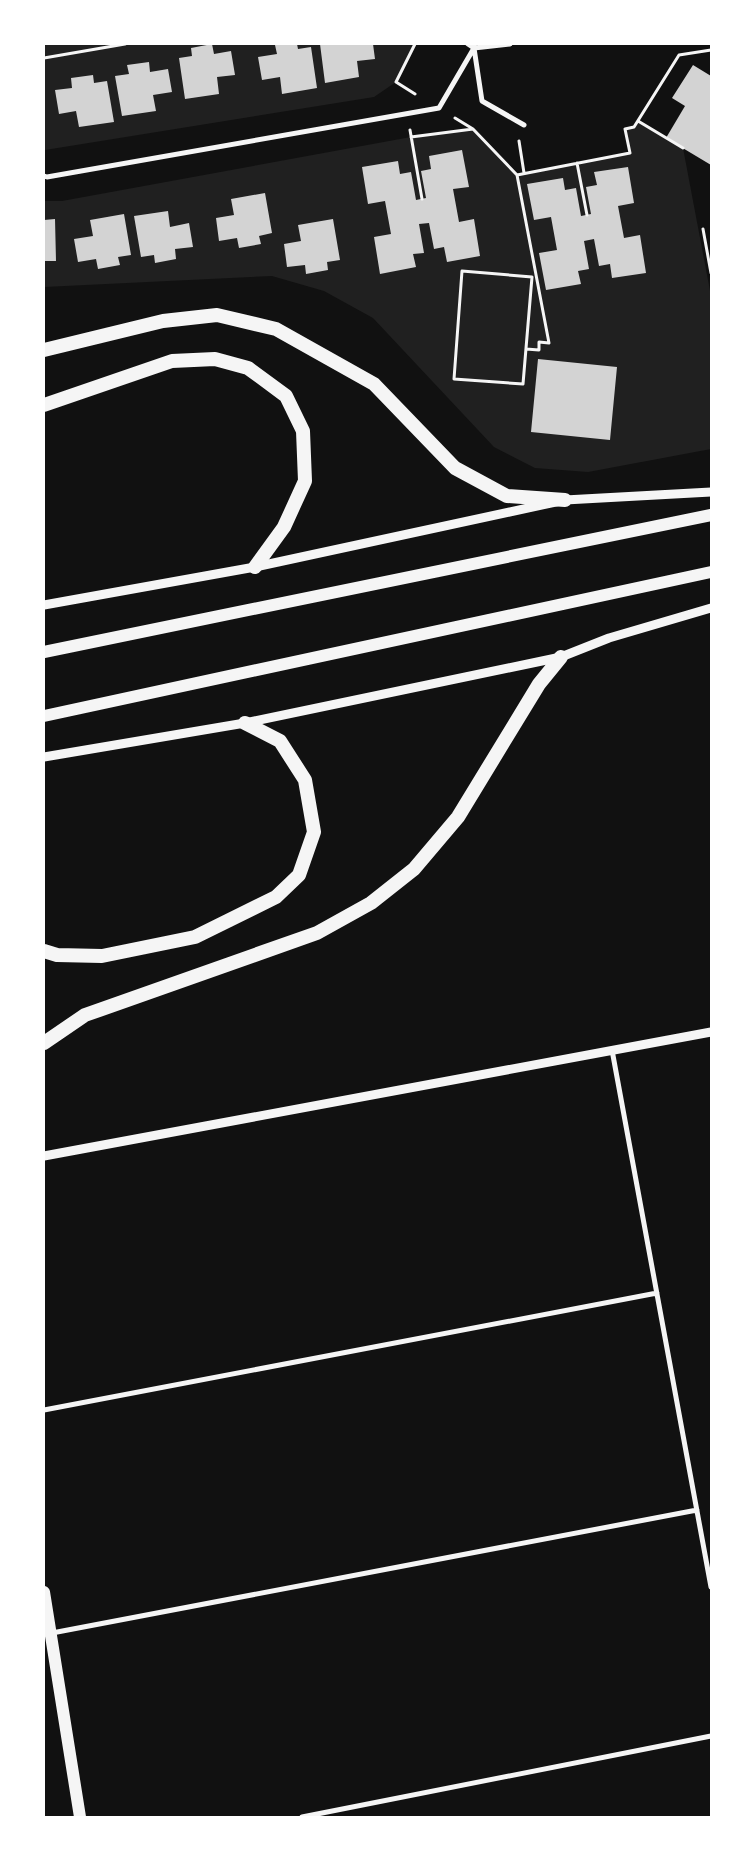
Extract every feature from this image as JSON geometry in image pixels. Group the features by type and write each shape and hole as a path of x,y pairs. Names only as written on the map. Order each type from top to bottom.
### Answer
{"highway":[{"path":"44,350 163,321 217,315 276,329 374,384 455,468 506,496 564,500"},
{"path":"44,405 172,361 215,360 248,368 286,396 302,431 305,481 284,527 255,568"},
{"path":"44,1043 86,1015 317,933 371,903 414,869 458,817 539,684 561,657"},
{"path":"44,951 58,955 102,956 196,937 276,897 299,875 314,832 304,780 280,742 245,723"}],"main road":[{"path":"44,652 711,515"},
{"path":"44,716 711,572"},
{"path":"44,1592 80,1817"}],"street":[{"path":"468,44 474,46 510,44"},
{"path":"44,176 439,108 474,46"},
{"path":"474,46 482,101 524,125"},
{"path":"44,605 255,568 564,500 711,492"},
{"path":"44,757 245,723 561,657 609,638 711,608"},
{"path":"44,1156 711,1032"},
{"path":"612,1050 711,1587"},
{"path":"44,1410 657,1293"},
{"path":"51,1633 697,1510"},
{"path":"302,1817 711,1736"}],"path":[{"path":"44,58 125,44"},
{"path":"517,174 630,153 625,129 634,127 679,55 711,50"},
{"path":"407,114 422,199"},
{"path":"638,121 683,148"},
{"path":"411,137 473,129 517,174 534,276 549,343 539,342 538,350 526,349"},
{"path":"578,163 586,215"},
{"path":"703,229 711,273"},
{"path":"462,271 534,276 523,384 454,379 462,271"}],"shaded area":[{"path":"44,44 415,44 396,82 374,97 45,150"},
{"path":"638,121 683,148 711,296 711,449 588,472 535,468 494,447 373,318 324,291 272,276 44,287 44,201 62,201 411,137 473,129 517,174 629,153 625,129 634,127"}],"building":[{"path":"212,44 214,54 231,51 235,75 217,77 219,94 185,99 179,58 192,56 191,48"},
{"path":"297,44 298,49 311,47 317,88 282,94 280,77 262,80 258,57 277,54 275,45"},
{"path":"320,44 373,44 375,59 357,61 359,77 325,83"},
{"path":"149,62 150,72 168,69 172,92 153,95 156,111 122,116 115,76 129,74 127,65"},
{"path":"693,65 711,76 711,165 666,138 685,106 672,98"},
{"path":"93,75 94,83 107,81 114,122 79,127 76,111 59,114 55,90 72,88 71,78"},
{"path":"462,150 469,187 453,189 459,222 474,219 480,256 447,262 444,247 434,249 429,223 419,224 424,253 413,254 416,267 380,274 374,237 391,234 385,201 368,204 362,167 398,161 400,174 411,172 416,200 426,198 421,171 431,169 429,156"},
{"path":"628,167 634,203 618,206 624,238 640,235 646,273 612,278 610,264 599,266 594,239 584,241 589,269 578,271 581,284 546,290 539,253 557,250 551,217 534,220 527,184 563,178 565,190 576,188 581,216 591,214 586,187 597,185 594,172"},
{"path":"265,193 272,233 259,236 261,244 239,248 237,238 219,241 216,218 234,215 231,199"},
{"path":"168,211 170,227 189,223 193,247 175,249 176,259 155,263 154,255 141,257 134,216"},
{"path":"124,214 131,255 118,257 120,265 98,269 96,259 78,262 74,239 93,236 90,220"},
{"path":"55,219 56,261 44,261 44,220"},
{"path":"333,219 340,260 327,262 328,270 306,274 305,265 287,267 284,244 301,241 298,225"},
{"path":"538,359 617,367 610,440 531,432"}]}
